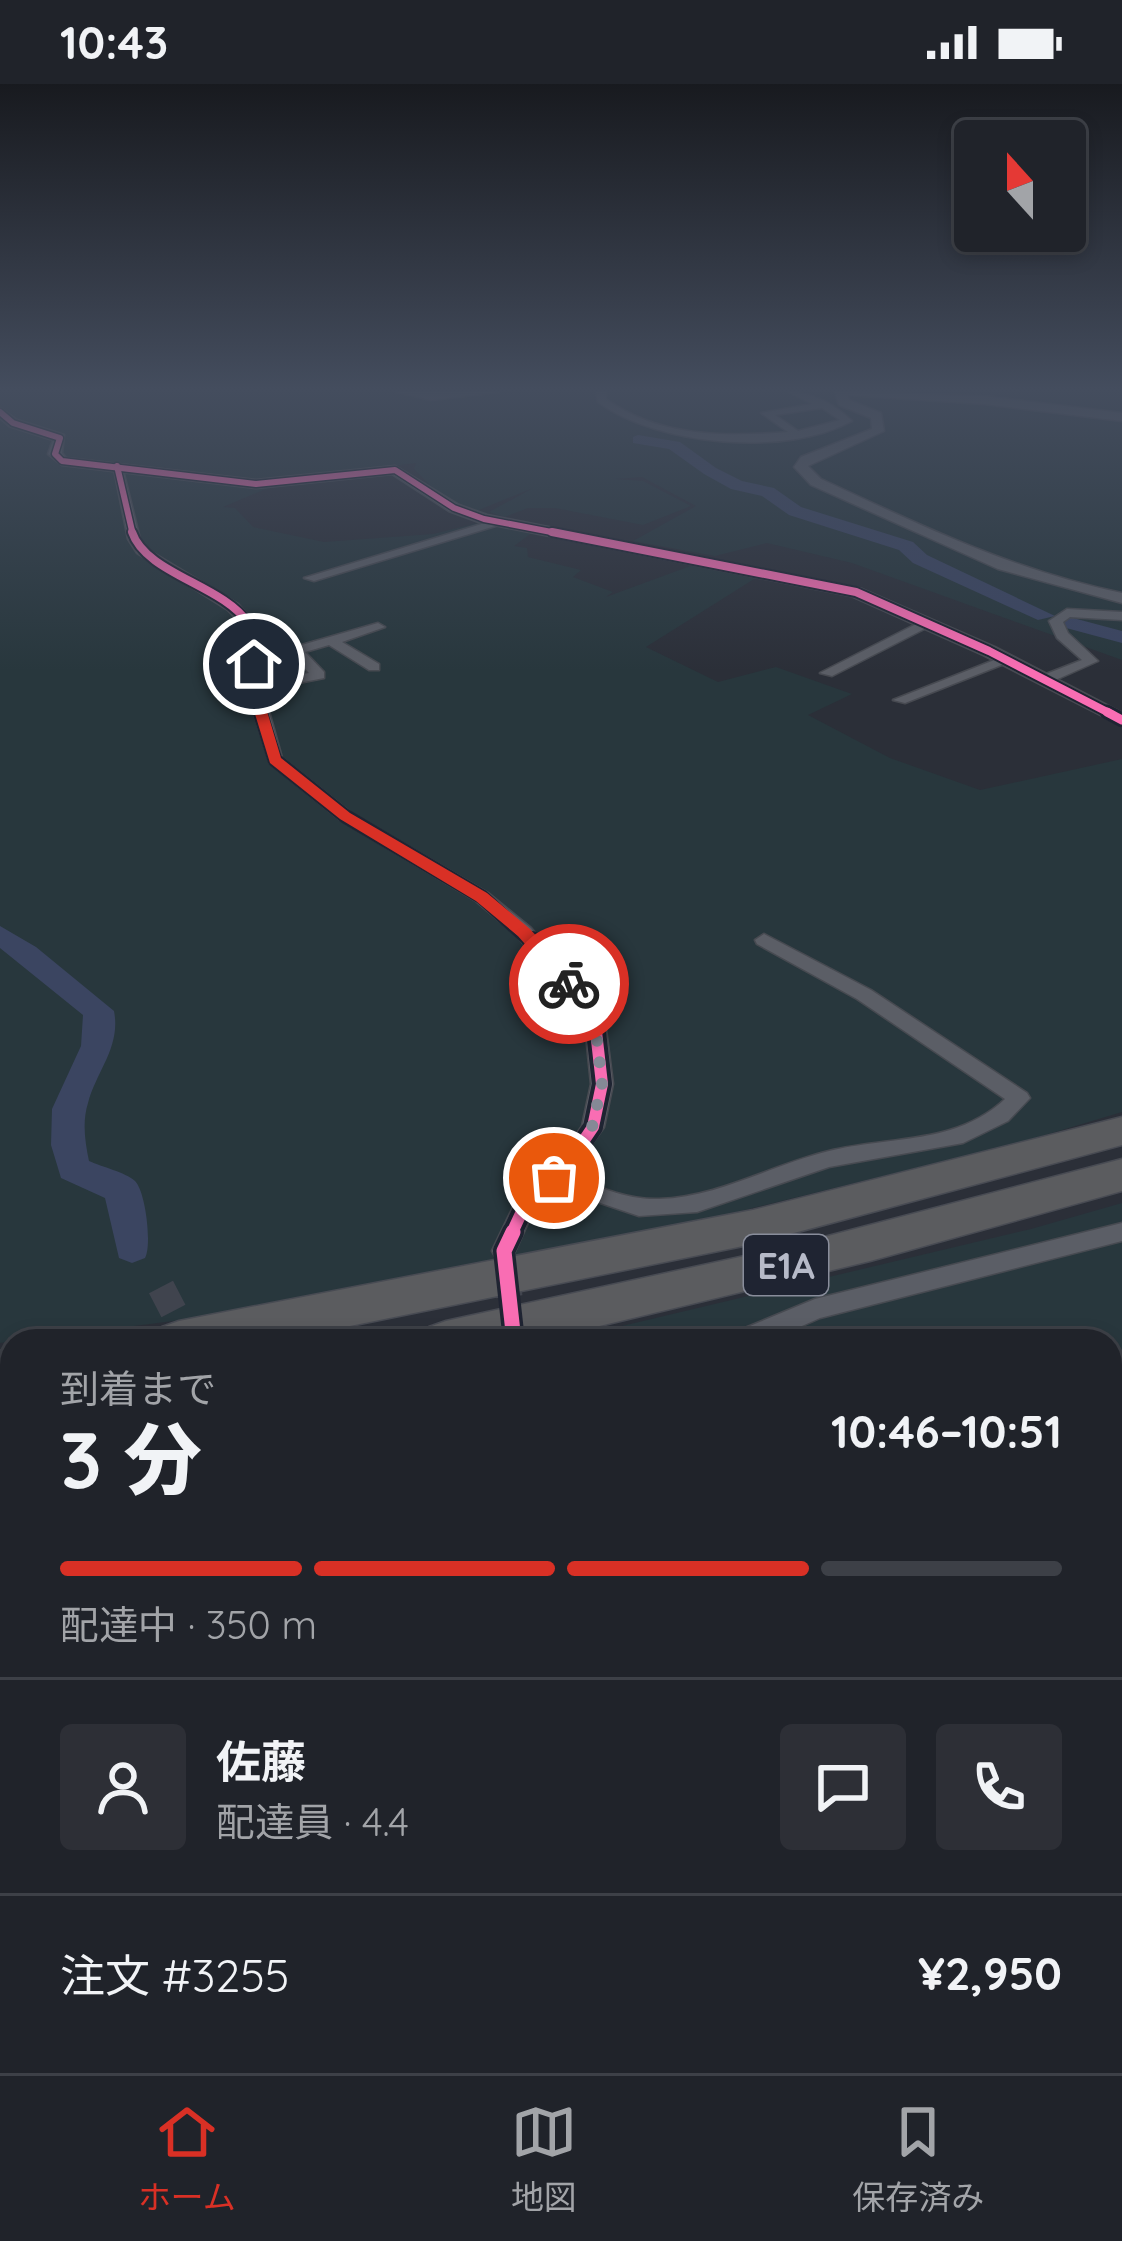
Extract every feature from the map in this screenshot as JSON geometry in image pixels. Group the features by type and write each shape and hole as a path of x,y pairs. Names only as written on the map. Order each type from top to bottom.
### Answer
{"highway":[{"name":"E1A","path":"239,1329 753,1227 1122,1131"},
{"name":"E1A","path":"504,1329 645,1300 1122,1175"}],"street":[{"path":"121,485 141,550 243,616 251,627 256,675 275,760 345,816 482,897 524,932 594,1014 602,1084 597,1114 554,1178 524,1207 504,1252"},
{"path":"418,485 454,508 498,522 856,592 1007,660 1122,720"},
{"path":"822,485 998,566 1058,587 1122,598"},
{"path":"310,578 498,522"},
{"path":"464,532 487,543"},
{"path":"425,543 446,554"},
{"path":"1046,679 1091,661 1062,634 1056,621 1067,614 1122,616"},
{"path":"827,673 927,623"},
{"path":"256,675 296,651 378,627"},
{"path":"298,633 327,642 374,668"},
{"path":"256,675 319,676 296,651"},
{"path":"900,700 1007,660"},
{"path":"554,1178 618,1201 655,1208 740,1192 825,1160 946,1141 1005,1115 1019,1098 933,1042 892,1008 764,940"},
{"path":"769,1329 814,1309 1122,1232"}],"shaded area":[{"path":"0,485 276,485 223,507 235,508 253,527 324,542 433,534 478,523 533,532 514,546 527,548 528,557 581,570 573,577 613,592 606,597 704,561 765,572 646,647 718,682 776,667 852,694 808,715 890,758 980,790 1122,759 1122,1112 1015,1144 683,1225 362,1297 110,1329 0,1329"},
{"path":"430,485 650,485 691,506 643,525 555,508 528,508 505,517 489,512 533,488 474,512"},
{"path":"657,485 1122,485 1122,660 852,563 767,543 715,556 633,541 696,506"},
{"path":"1122,1203 1122,1329 610,1329"}],"waterway":[{"path":"737,485 768,492 795,511 906,546 920,559 1045,616"},
{"path":"1062,621 1122,637"},
{"path":"0,935 98,1011 97,1046 69,1109 69,1145 74,1169 122,1190 132,1248"}],"tunnel":[{"path":"506,1270 513,1329"},
{"path":"161,1287 183,1329"}],"cycle path":[{"path":"121,485 141,550 233,607 251,627 257,701 275,760 345,816 482,897 524,932 594,1014 602,1084 593,1127 572,1158 524,1207 504,1251 513,1329"},
{"path":"418,485 454,508 484,519 856,592 989,651 1122,720"}],"way so far":[{"path":"554,1178 592,1127 602,1084 594,1014 569,984"}],"route":[{"path":"254,664 257,701 275,760 345,816 447,872 482,897 524,932 569,984"}]}
